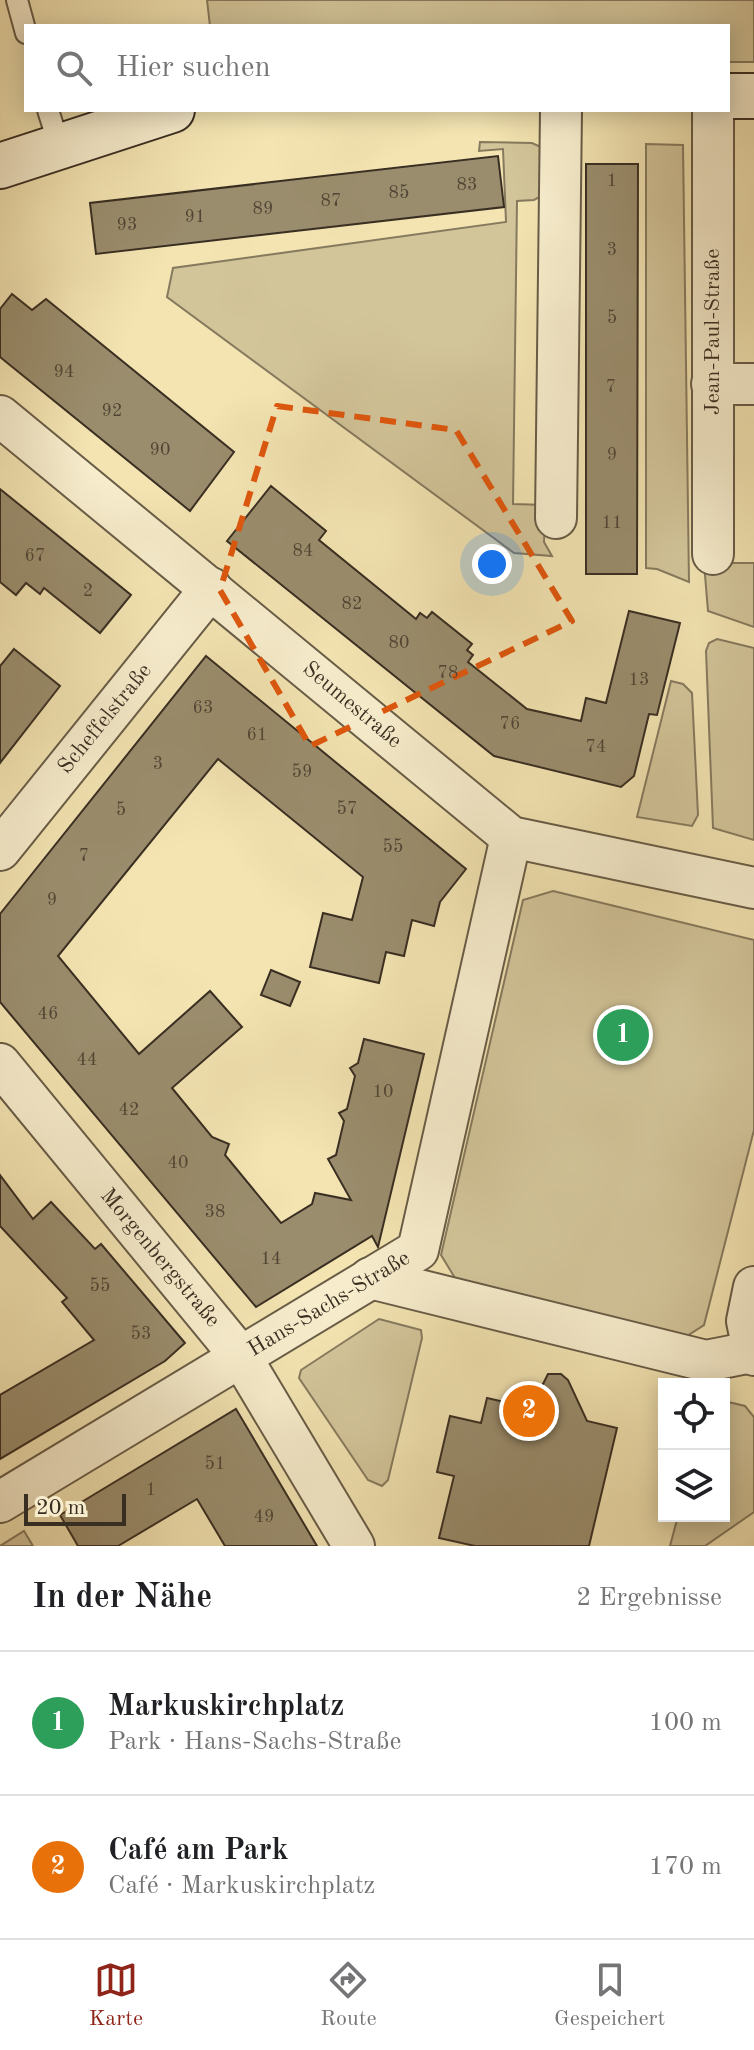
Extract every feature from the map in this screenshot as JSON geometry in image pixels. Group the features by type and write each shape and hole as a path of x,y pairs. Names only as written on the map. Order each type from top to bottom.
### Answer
{"street":[{"path":"730,96 754,96"},
{"path":"0,166 53,128 159,112"},
{"path":"556,518 561,112"},
{"name":"Jean-Paul-Straße","path":"713,112 713,554"},
{"path":"712,384 754,384"},
{"name":"Seumestraße","path":"0,416 511,837 754,888"},
{"name":"Scheffelstraße","path":"0,850 211,588"},
{"name":"Hans-Sachs-Straße","path":"0,1502 418,1250 511,837"},
{"name":"Morgenbergstraße","path":"0,1064 241,1357 354,1546"},
{"path":"370,1278 706,1361 753,1354 747,1321 754,1287"}],"lane":[{"path":"17,0 24,26"}],"highlighted area":[{"path":"277,406 456,430 572,621 310,746 220,590"}],"shaded area":[{"path":"207,0 754,0 754,62 730,62 730,24 210,24"},
{"path":"480,142 532,143 543,148 545,194 534,200 517,201 513,504 546,505 544,542 552,556 514,553 167,297 173,268 506,222 503,149 479,151"},
{"path":"646,144 683,145 689,582 657,569 646,568"},
{"path":"704,563 754,563 754,627 708,611"},
{"path":"717,639 754,648 754,840 713,828 706,651 709,643"},
{"path":"671,681 683,684 692,693 698,815 692,826 637,817"},
{"path":"553,891 754,940 754,1130 704,1325 687,1336 455,1278 441,1255 523,900"},
{"path":"379,1319 421,1330 422,1338 388,1480 382,1486 368,1480 299,1378 301,1370"},
{"path":"730,1402 745,1406 754,1417 754,1512 705,1546 670,1546 676,1522 730,1522"},
{"path":"24,1531 33,1546 0,1546"}],"building":[{"path":"498,156 504,207 96,254 90,203"},
{"path":"586,164 638,164 637,574 586,574"},
{"path":"12,294 32,310 46,299 234,452 190,511 0,357 0,309"},
{"path":"271,486 326,531 319,540 416,619 420,613 427,618 432,612 472,644 467,650 473,655 468,662 527,709 581,721 586,698 606,703 629,611 680,623 657,715 649,714 634,776 621,787 494,756 227,541"},
{"path":"0,489 131,595 100,633 44,588 40,594 26,583 16,595 0,582"},
{"path":"14,649 60,686 0,763 0,666"},
{"path":"206,656 466,869 440,902 434,926 412,920 404,956 386,952 379,983 310,967 323,913 352,920 363,877 218,759 58,956 139,1054 210,991 242,1027 172,1088 212,1137 229,1144 225,1155 281,1223 312,1204 315,1193 351,1200 328,1159 336,1155 344,1121 339,1113 347,1109 355,1076 350,1068 358,1063 364,1039 424,1054 378,1247 372,1236 256,1307 0,1002 0,914"},
{"path":"271,970 300,982 290,1006 261,995"},
{"path":"0,1175 33,1219 51,1202 95,1249 101,1244 185,1343 165,1361 0,1459 0,1395 94,1340 62,1302 67,1298 0,1226"},
{"path":"548,1374 561,1374 568,1380 587,1421 617,1428 589,1546 475,1546 439,1538 454,1476 437,1472 450,1416 481,1423 487,1398 513,1404 543,1384"},
{"path":"236,1409 317,1546 225,1546 197,1499 118,1546 78,1546 60,1515"}],"place":[{"name":"Markuskirchplatz","path":"623,1035"},
{"name":"Café am Park","path":"529,1411"}]}
